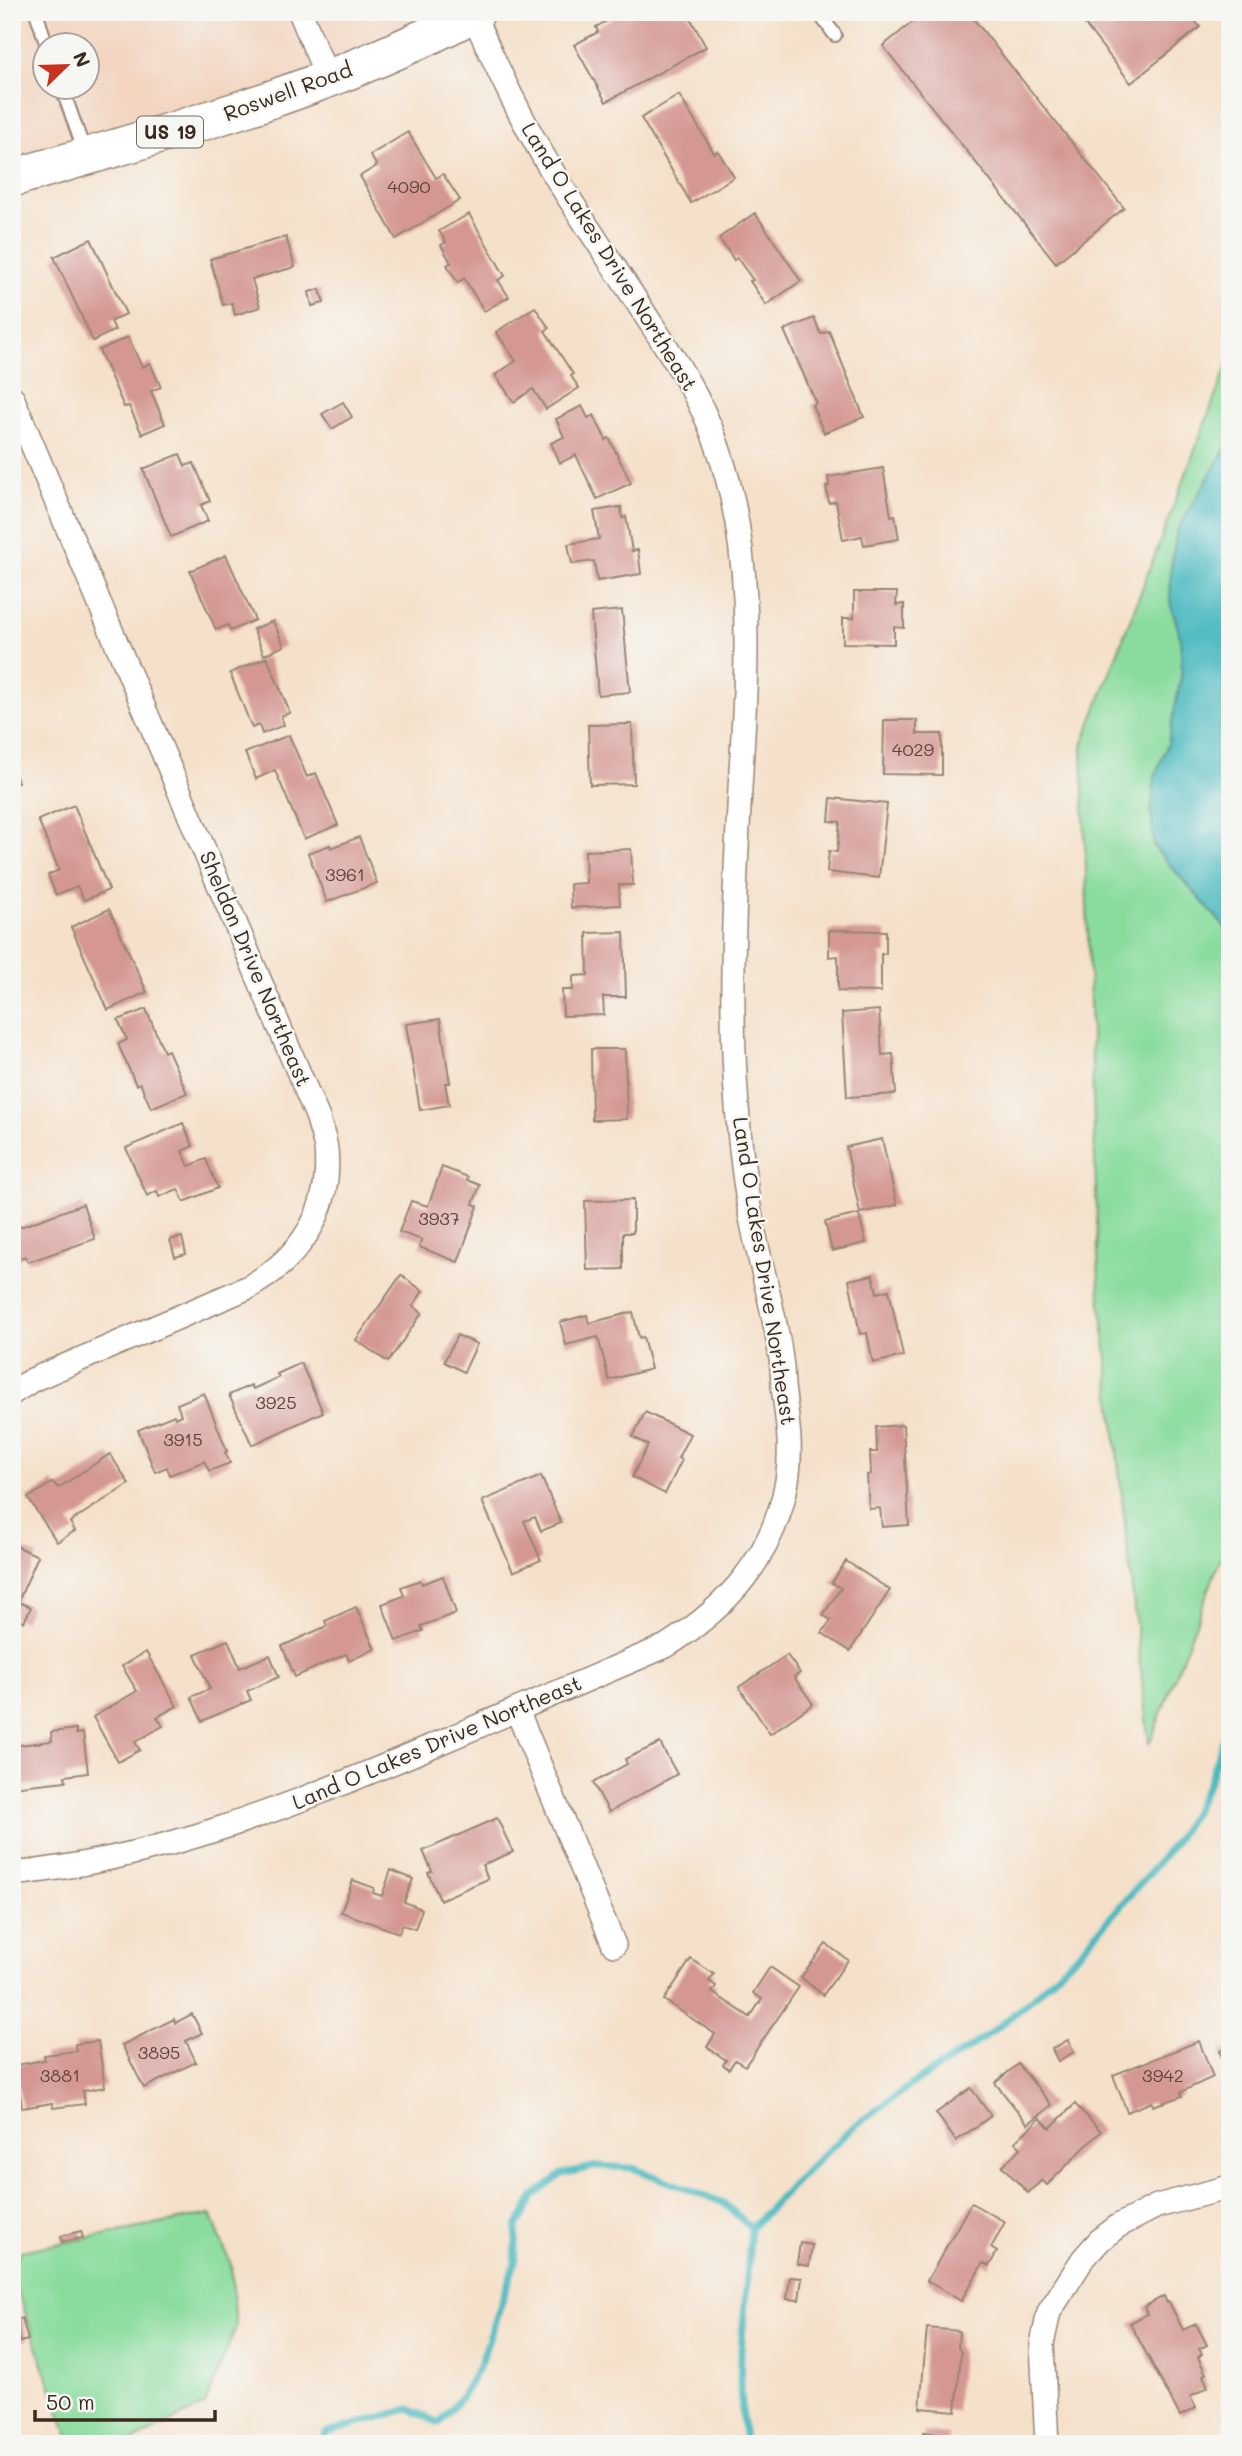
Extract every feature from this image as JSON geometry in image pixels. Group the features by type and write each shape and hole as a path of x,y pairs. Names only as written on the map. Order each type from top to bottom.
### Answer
{"main road":[{"name":"Roswell Road","path":"12,178 214,119 328,79 400,49 474,13"}],"street":[{"path":"300,12 328,79"},
{"name":"Land O Lakes Drive Northeast","path":"12,1874 60,1869 163,1846 257,1818 666,1646 696,1627 723,1604 751,1570 774,1528 787,1482 790,1435 781,1359 747,1196 733,1070 732,948 748,632 743,556 734,501 716,440 689,382 555,176 511,96 474,13"},
{"name":"Sheldon Drive Northeast","path":"12,397 318,1118 326,1148 326,1182 321,1206 309,1233 291,1257 271,1275 249,1287 32,1380 12,1393"},
{"path":"517,1710 614,1945"},
{"path":"1047,2444 1042,2344 1049,2312 1083,2259 1100,2240 1118,2226 1157,2206 1230,2187"}],"lane":[{"path":"36,12 42,32"},
{"path":"818,12 835,35"},
{"path":"67,102 86,156"}],"shaded area":[{"path":"12,12 439,12 207,115 12,175"}],"green space":[{"path":"1230,358 1230,1534 1149,1745 1099,1286 1082,746"},
{"path":"211,2214 231,2265 236,2327 205,2405 126,2444 71,2444 12,2275 12,2266 21,2251"}],"water":[{"path":"1230,441 1230,933 1154,847 1151,812 1155,776 1168,743 1182,672 1180,636 1170,602 1171,566 1177,530"}],"building":[{"path":"611,12 687,12 706,47 606,102 574,45 598,32 596,27 614,17"},
{"path":"925,12 968,12 1124,208 1056,263 883,46"},
{"path":"1075,12 1188,12 1200,27 1131,83"},
{"path":"679,95 714,153 718,151 734,177 691,203 641,118"},
{"path":"408,132 436,178 443,174 460,200 396,239 360,176 377,166 370,155"},
{"path":"755,213 801,281 766,305 750,281 753,280 737,258 734,260 719,238"},
{"path":"469,214 505,276 498,280 509,297 484,311 464,278 458,283 447,265 451,263 441,245 446,242 439,231"},
{"path":"286,237 295,267 252,279 260,307 235,315 232,303 223,305 210,259"},
{"path":"91,239 126,314 111,321 115,330 93,341 54,257"},
{"path":"320,289 324,303 312,306 309,292"},
{"path":"535,307 549,328 545,331 579,388 546,409 533,389 514,402 495,375 516,361 496,332"},
{"path":"814,318 821,334 829,331 864,417 824,433 812,405 816,403 784,330"},
{"path":"128,337 142,367 150,363 161,387 151,391 165,424 142,434 129,406 124,407 99,350"},
{"path":"343,402 352,417 332,429 322,414"},
{"path":"582,406 588,418 594,415 606,440 609,438 631,483 597,499 576,455 560,463 551,443 564,437 556,419"},
{"path":"180,454 185,466 194,463 210,501 201,505 208,521 171,537 143,469"},
{"path":"883,468 891,516 895,515 899,539 864,545 862,536 843,540 836,501 829,503 826,487 829,486 828,477"},
{"path":"621,507 622,518 626,517 632,551 638,550 641,574 597,581 594,561 572,564 568,544 599,539 594,511"},
{"path":"226,555 255,620 230,631 228,625 216,630 190,571"},
{"path":"854,592 897,592 896,605 904,604 904,628 894,627 894,644 843,643 843,618 854,618"},
{"path":"622,610 630,692 598,695 591,613"},
{"path":"273,621 284,646 264,655 253,629"},
{"path":"267,657 290,713 281,716 284,725 262,734 259,725 252,728 230,673"},
{"path":"884,720 917,720 917,734 942,734 942,775 883,774"},
{"path":"632,724 634,784 590,785 588,725"},
{"path":"289,735 307,777 316,773 338,825 304,839 275,770 256,779 245,753"},
{"path":"12,767 18,782 12,785"},
{"path":"831,798 887,804 879,878 827,872 829,851 837,852 840,822 829,821"},
{"path":"74,805 109,890 84,900 77,886 56,895 48,875 59,870 38,820"},
{"path":"359,837 377,883 327,902 308,853 330,845 331,848"},
{"path":"631,849 633,885 619,885 620,905 571,908 570,884 586,883 585,851"},
{"path":"109,909 147,992 108,1010 71,927"},
{"path":"829,930 886,931 886,954 881,954 881,992 838,991 838,956 829,957"},
{"path":"624,932 626,997 603,997 604,1015 563,1016 562,990 573,990 573,976 588,975 587,933"},
{"path":"146,1009 164,1052 168,1050 187,1093 151,1108 140,1083 136,1085 118,1044 127,1040 118,1020"},
{"path":"879,1010 882,1055 893,1054 896,1094 847,1097 842,1013"},
{"path":"440,1019 450,1083 445,1083 449,1105 420,1110 406,1024"},
{"path":"591,1049 625,1049 627,1119 592,1120"},
{"path":"183,1123 193,1146 182,1151 189,1166 206,1159 218,1188 184,1202 178,1189 159,1197 157,1191 147,1196 126,1148"},
{"path":"882,1139 897,1205 860,1213 846,1147"},
{"path":"442,1167 480,1185 473,1204 478,1206 458,1262 419,1247 422,1240 399,1232 411,1201 428,1206"},
{"path":"633,1200 633,1233 623,1233 623,1269 587,1270 585,1201"},
{"path":"83,1204 95,1239 28,1262 25,1256 13,1261 12,1230"},
{"path":"859,1214 866,1243 832,1251 825,1222"},
{"path":"182,1237 186,1254 175,1257 170,1240"},
{"path":"401,1275 423,1291 413,1306 422,1313 388,1362 356,1340"},
{"path":"873,1275 877,1293 889,1290 903,1356 873,1363 867,1333 860,1334 849,1280"},
{"path":"633,1312 639,1338 643,1337 651,1369 609,1380 598,1337 566,1345 560,1322 587,1315 589,1323"},
{"path":"457,1335 477,1344 464,1372 444,1362"},
{"path":"301,1363 323,1412 252,1445 229,1395 251,1385 253,1389"},
{"path":"204,1393 230,1463 209,1471 204,1461 170,1475 167,1467 155,1472 138,1430 174,1415 175,1418 181,1415 177,1404"},
{"path":"645,1412 690,1434 678,1458 682,1460 665,1494 632,1477 648,1445 633,1437"},
{"path":"903,1425 909,1525 882,1527 880,1508 869,1509 867,1475 871,1474 870,1452 877,1452 876,1427"},
{"path":"110,1454 129,1484 70,1522 75,1531 57,1542 28,1498 53,1482 58,1488"},
{"path":"541,1476 561,1523 541,1531 535,1517 524,1521 541,1560 513,1572 482,1501"},
{"path":"16,1546 38,1556 18,1602 31,1607 24,1622 12,1616 12,1554"},
{"path":"846,1561 890,1590 850,1651 822,1633 831,1620 823,1615 841,1588 832,1583"},
{"path":"443,1576 456,1613 421,1626 423,1631 396,1641 382,1604 404,1596 401,1587 420,1580 422,1584"},
{"path":"356,1607 375,1649 349,1661 346,1654 295,1677 282,1646 327,1626 325,1621"},
{"path":"228,1640 240,1668 270,1655 279,1677 247,1691 251,1700 202,1721 191,1697 210,1689 195,1654"},
{"path":"146,1652 177,1706 157,1717 163,1726 135,1742 140,1750 118,1762 93,1717 137,1691 122,1666"},
{"path":"787,1655 800,1673 794,1677 813,1704 770,1734 739,1687"},
{"path":"76,1729 76,1734 83,1733 88,1773 65,1776 66,1781 12,1787 12,1746 52,1741 51,1732"},
{"path":"660,1743 677,1774 609,1812 593,1783 627,1764 625,1759"},
{"path":"497,1818 513,1852 482,1865 488,1879 440,1900 428,1873 432,1871 423,1851"},
{"path":"391,1870 413,1879 404,1902 422,1909 415,1929 402,1925 399,1933 341,1912 353,1880 374,1888 373,1893 382,1896"},
{"path":"826,1944 848,1960 823,1995 801,1977"},
{"path":"691,1959 714,1974 709,1981 716,1986 712,1992 750,2017 762,1999 753,1993 770,1967 799,1987 745,2066 735,2060 729,2069 723,2065 726,2060 707,2047 715,2034 664,2000"},
{"path":"192,2014 202,2033 186,2041 196,2062 144,2088 122,2045 174,2019 175,2023"},
{"path":"1068,2040 1074,2052 1058,2061 1052,2049"},
{"path":"98,2041 105,2087 83,2091 85,2104 53,2108 52,2103 22,2108 16,2065 45,2060 44,2055 76,2051 75,2044"},
{"path":"1199,2041 1213,2077 1181,2092 1182,2096 1153,2106 1152,2102 1127,2112 1113,2075"},
{"path":"1230,2048 1230,2079 1229,2080 1220,2051"},
{"path":"1018,2064 1052,2105 1028,2124 995,2083"},
{"path":"971,2088 991,2116 956,2141 936,2113"},
{"path":"1075,2104 1101,2131 1047,2185 1042,2180 1028,2193 1002,2166 1021,2148 1015,2142 1040,2118 1050,2128"},
{"path":"971,2203 1005,2222 991,2248 997,2252 989,2266 983,2263 961,2301 927,2281"},
{"path":"81,2231 83,2238 62,2242 61,2236"},
{"path":"800,2243 812,2245 809,2266 797,2264"},
{"path":"790,2277 802,2278 799,2300 787,2299"},
{"path":"1164,2296 1183,2330 1196,2324 1207,2345 1199,2349 1202,2354 1198,2357 1206,2374 1203,2375 1208,2387 1190,2397 1196,2408 1180,2416 1130,2323 1147,2314 1144,2307"},
{"path":"22,2318 28,2340 20,2342 14,2321"},
{"path":"927,2328 959,2331 958,2347 961,2352 956,2411 920,2408"},
{"path":"924,2432 949,2435 948,2444 922,2444"}],"waterway":[{"path":"745,2444 740,2389 741,2352 751,2228 853,2127 1001,2025 1080,1952 1174,1843 1209,1781 1230,1719"},
{"path":"321,2444 326,2433 409,2409 439,2423 462,2396 480,2365 515,2263 517,2227 534,2196 562,2174 597,2166 633,2168 724,2203 751,2228"}]}
